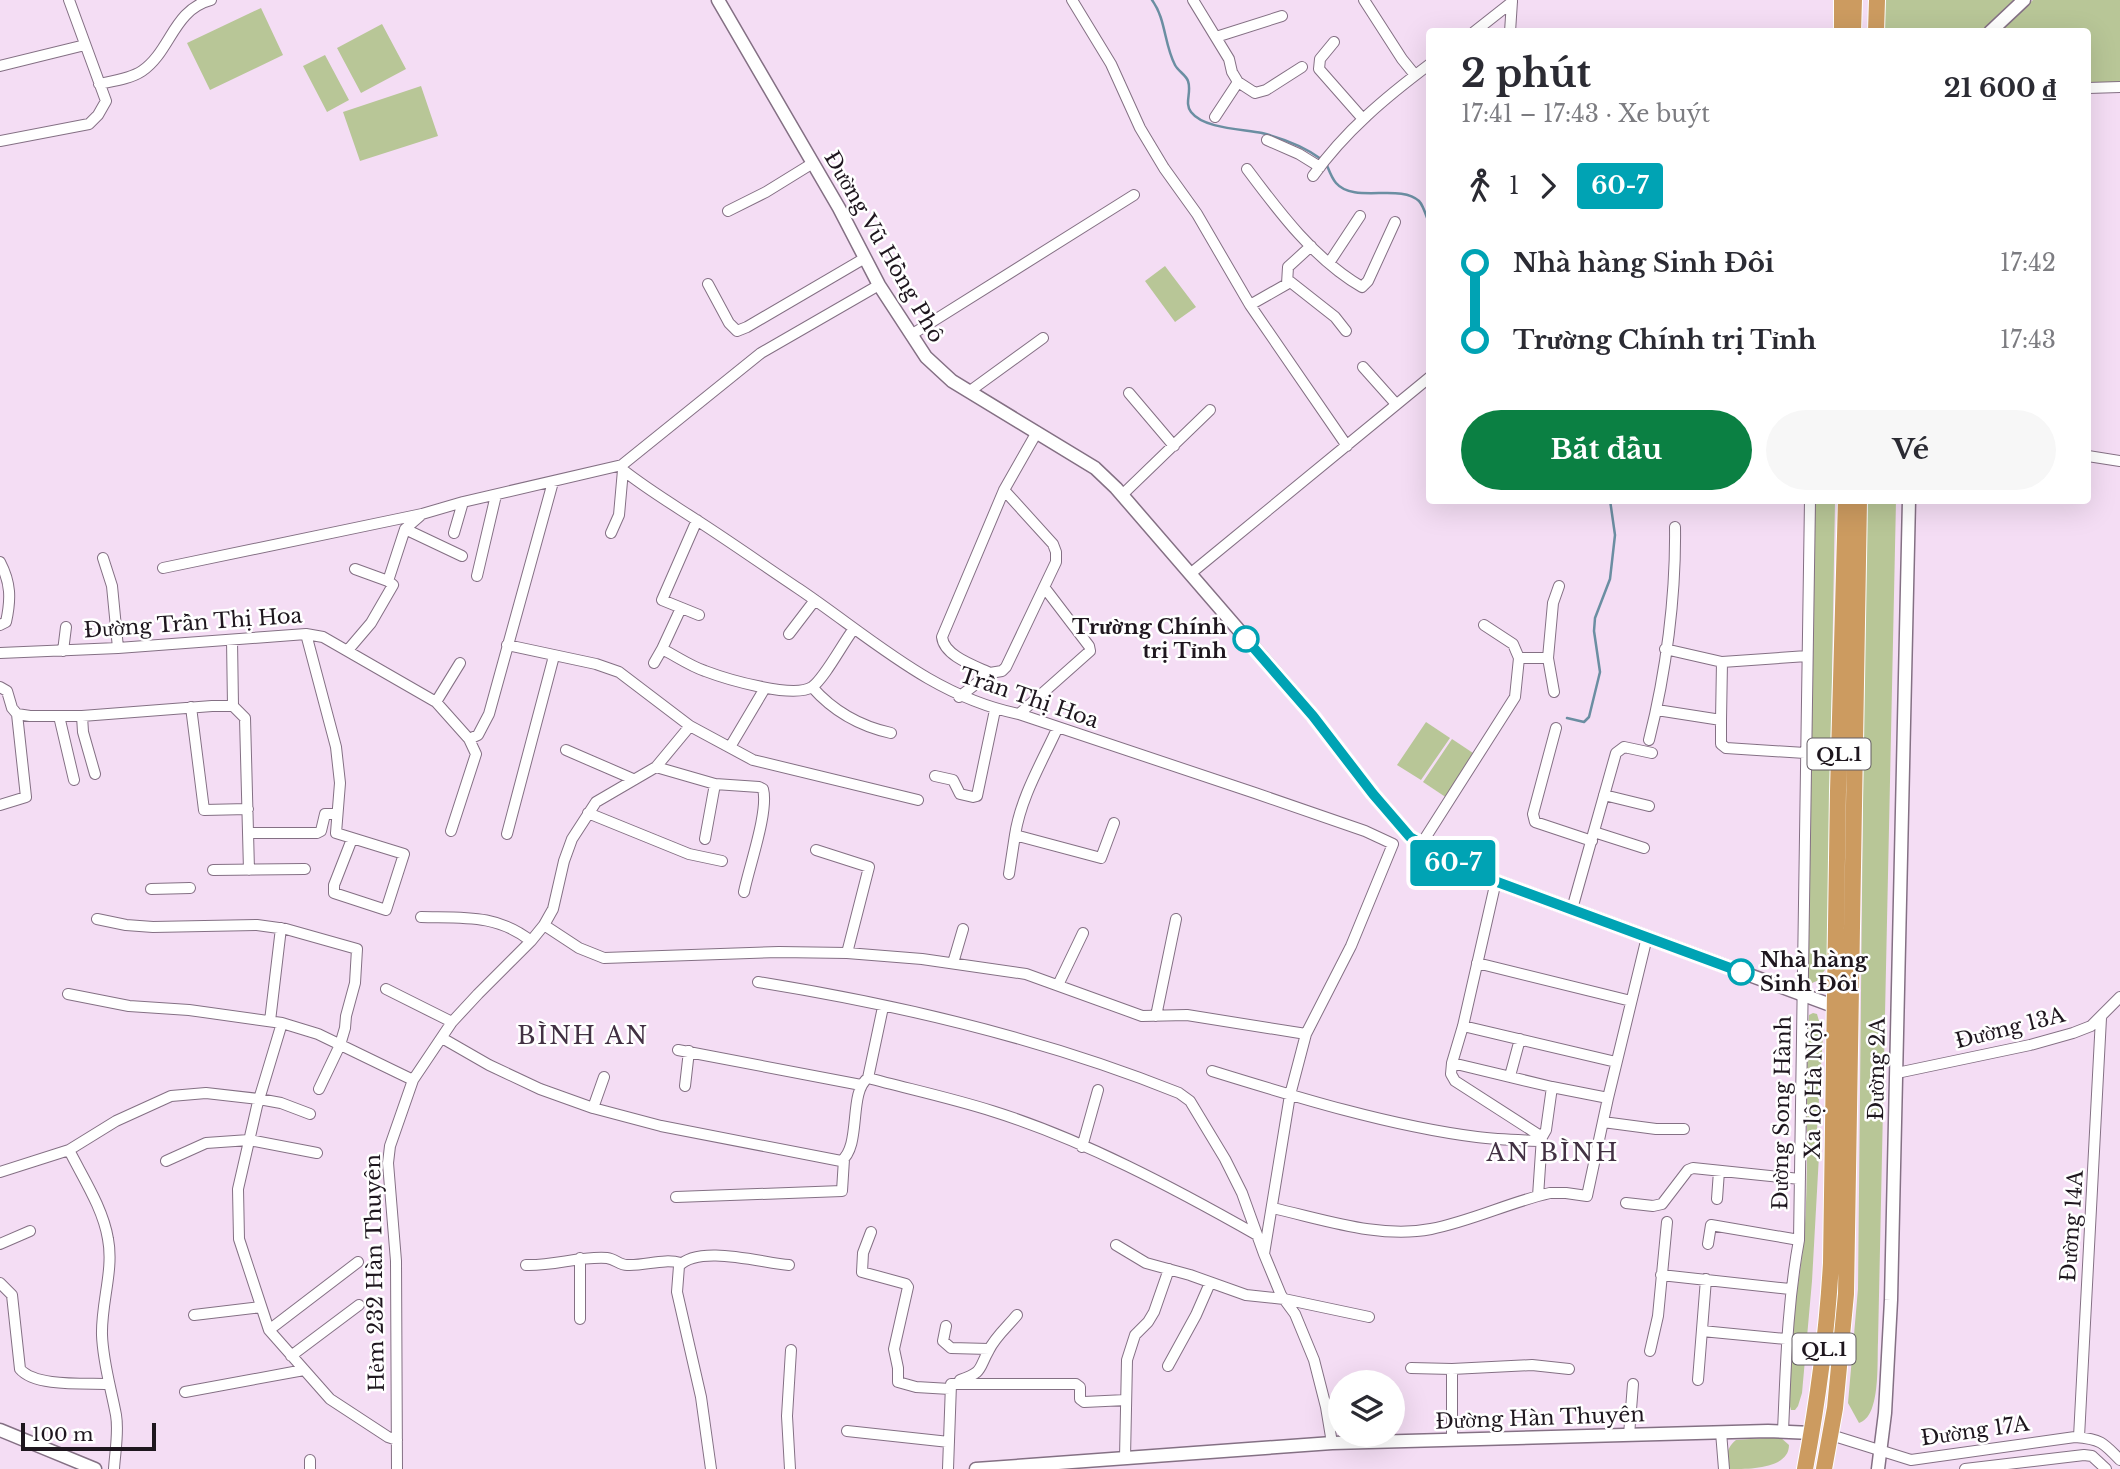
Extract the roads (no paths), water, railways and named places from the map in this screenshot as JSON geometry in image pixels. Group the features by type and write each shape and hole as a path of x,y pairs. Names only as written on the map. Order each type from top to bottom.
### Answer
{"highway":[{"path":"1842,0 1842,28"},
{"path":"1853,28 1854,0"},
{"path":"1866,28 1867,0"},
{"path":"1876,28 1877,0"},
{"name":"Xa lộ Hà Nội","path":"1805,1469 1827,1327 1831,1263 1838,791 1846,504"},
{"name":"Xa lộ Hà Nội","path":"1824,1469 1846,1294 1859,504"},
{"path":"1812,1433 1830,1435"}],"street":[{"path":"0,141 89,124 106,101 69,0"},
{"path":"99,84 142,71 160,51 182,17 190,9 211,0"},
{"name":"Đường Vũ Hồng Phô","path":"718,0 813,163 879,285 937,369 952,381 1095,467 1313,716 1410,837 1460,867 1836,1007"},
{"path":"1072,0 1111,64 1140,128 1164,168 1198,214 1250,305 1347,446"},
{"path":"1193,0 1229,59 1238,82 1255,93 1266,90 1302,67"},
{"path":"1364,0 1415,75"},
{"path":"1994,28 2024,0"},
{"path":"1479,28 1512,1"},
{"path":"1510,28 1512,1"},
{"path":"1216,37 1282,16"},
{"path":"1334,42 1320,59 1319,69 1363,119"},
{"path":"0,66 85,45"},
{"path":"1313,176 1383,99 1426,67"},
{"path":"1215,117 1238,82"},
{"path":"2091,88 2120,87"},
{"path":"1267,140 1299,153 1320,167"},
{"path":"728,211 766,192 813,163"},
{"path":"1247,169 1311,246 1348,279 1364,286 1395,222"},
{"path":"911,335 1134,195"},
{"path":"1329,263 1360,216"},
{"path":"1250,305 1285,286 1288,267 1311,246"},
{"path":"708,284 729,323 737,331 866,258"},
{"path":"1288,280 1335,317 1346,331"},
{"path":"163,568 422,514 463,502 623,468 761,353 879,285"},
{"path":"970,391 1043,338"},
{"path":"1363,367 1396,404"},
{"path":"1190,574 1426,380"},
{"path":"1129,393 1174,446"},
{"path":"1122,495 1210,410"},
{"path":"990,673 947,649 942,637 1004,491 1037,432"},
{"path":"2091,456 2120,461"},
{"path":"611,533 619,515 623,468"},
{"name":"Trần Thị Hoa","path":"623,468 651,492 697,520 917,672 959,696 1255,793 1365,831 1393,844"},
{"path":"451,831 476,754 469,739 478,734 489,714 553,482"},
{"path":"959,696 990,673 1002,671 1006,667 1055,562 1053,544 1004,491"},
{"path":"477,576 496,495"},
{"path":"454,533 463,502"},
{"name":"Đường Song Hành","path":"1783,1432 1790,1289 1799,1240 1810,504"},
{"name":"Đường 2A","path":"1878,1469 1891,1300 1909,504"},
{"path":"388,581 405,529 422,514"},
{"path":"697,520 662,600 699,615"},
{"path":"1649,740 1657,710 1674,577 1675,527"},
{"path":"405,529 462,556"},
{"path":"103,558 112,586 118,648"},
{"path":"0,562 10,588 6,622 0,625"},
{"path":"348,650 371,623 393,585 355,569"},
{"path":"1554,692 1548,658 1553,603 1559,586"},
{"path":"1019,715 1090,651 1089,646 1044,587"},
{"path":"789,634 815,600"},
{"path":"654,663 681,608"},
{"path":"1422,844 1515,697 1519,658 1513,644 1484,625"},
{"path":"63,651 66,627"},
{"path":"662,649 704,671 765,688 798,691 813,687 853,629"},
{"path":"306,634 336,747 340,783 336,833 404,854 386,910 334,893 334,885 352,839"},
{"name":"Đường Trần Thị Hoa","path":"0,653 118,648 306,634 323,636 436,702 469,739"},
{"path":"232,640 233,706 245,718 249,870"},
{"path":"508,645 596,664 619,672 690,726 753,760 918,800"},
{"path":"1665,649 1722,662 1807,656"},
{"path":"507,834 554,656"},
{"path":"1519,658 1548,658"},
{"path":"1722,662 1720,741 1726,748 1805,754"},
{"path":"436,702 460,663"},
{"path":"0,687 7,691 12,708 18,714 26,797 0,805"},
{"path":"813,687 839,713 853,721 891,733"},
{"path":"730,747 765,688"},
{"path":"18,714 82,716 233,706"},
{"path":"191,707 204,810 248,809"},
{"path":"935,776 953,780 960,794 977,796 995,710"},
{"path":"1657,710 1721,720"},
{"path":"59,716 74,780"},
{"path":"82,716 83,732 95,774"},
{"name":"Hẻm 232 Hàn Thuyên","path":"397,1469 396,1261 388,1163 390,1146 413,1080 452,1022 544,925 553,909 566,854 596,802 656,767 690,726"},
{"path":"1556,728 1532,814 1535,822 1644,848"},
{"path":"1009,874 1023,800 1057,729"},
{"path":"1572,909 1618,749 1624,747 1652,753"},
{"path":"566,750 633,779"},
{"path":"656,767 715,784 759,787 764,790 760,827 744,892"},
{"path":"705,839 715,784"},
{"path":"1604,795 1649,806"},
{"path":"588,813 688,854 722,861"},
{"path":"248,833 317,833 321,831 325,814 337,814"},
{"path":"1015,835 1101,858 1114,823"},
{"path":"1264,1254 1290,1095 1306,1034 1352,946 1393,844 1410,837"},
{"path":"816,850 869,867 848,953"},
{"path":"213,870 304,869"},
{"path":"1496,881 1451,1074 1455,1080 1542,1139"},
{"path":"151,889 190,888"},
{"path":"421,916 489,919 507,924 531,941"},
{"path":"97,919 153,927 257,925 281,928 357,949 355,983 340,1045 319,1089"},
{"path":"1156,1016 1176,919"},
{"path":"544,925 579,948 604,958 779,952 848,953 953,963 1026,974 1142,1016 1187,1014 1306,1034"},
{"path":"270,1021 281,928"},
{"path":"953,963 963,929"},
{"path":"1058,985 1083,933"},
{"path":"1272,1209 1368,1229 1393,1231 1429,1229 1450,1224 1538,1196 1566,1193 1587,1196 1647,937"},
{"path":"1477,963 1631,1001"},
{"path":"758,982 818,992 1033,1043 1179,1093 1190,1101 1225,1159 1284,1299 1295,1314 1314,1360 1328,1419"},
{"path":"386,989 452,1022"},
{"path":"68,994 130,1006 189,1010 282,1023 318,1034 413,1080"},
{"name":"Đường 13A","path":"1897,1073 2030,1045 2073,1033 2091,1026 2120,997"},
{"path":"676,1197 842,1191 844,1159 852,1137 883,1007"},
{"name":"Đường 14A","path":"2079,1437 2101,1018"},
{"path":"282,1023 259,1099 238,1189 239,1239 270,1330 330,1399 378,1431 397,1440"},
{"path":"1463,1026 1616,1062"},
{"path":"442,1038 501,1072 593,1108 661,1126 837,1161 844,1159"},
{"path":"1510,1076 1520,1039"},
{"path":"685,1086 684,1051 864,1082 992,1111 1082,1146 1183,1194 1256,1235"},
{"path":"1452,1063 1608,1098"},
{"path":"1212,1071 1290,1095 1399,1122 1478,1137 1542,1139"},
{"path":"593,1108 604,1077"},
{"path":"1538,1196 1542,1139 1546,1130 1552,1087"},
{"path":"1082,1146 1098,1090"},
{"path":"0,1172 69,1150 116,1121 171,1096 206,1093 259,1099 281,1103 310,1114"},
{"path":"1603,1122 1648,1128 1684,1129"},
{"path":"166,1161 206,1143 249,1140 317,1153"},
{"path":"69,1150 108,1237 110,1252 102,1312 102,1335 108,1384 117,1418 114,1469"},
{"path":"1626,1203 1653,1206 1662,1204 1688,1170 1693,1168 1800,1179"},
{"path":"1717,1199 1719,1171"},
{"path":"1650,1351 1657,1316 1667,1222"},
{"path":"1708,1244 1711,1225 1799,1240"},
{"path":"0,1244 30,1231"},
{"path":"871,1232 863,1252 862,1272 906,1284 908,1287 894,1349 898,1382 916,1387 1076,1384 1080,1387 1080,1399 1084,1402 1126,1400"},
{"path":"1116,1245 1146,1263 1245,1295 1284,1299 1369,1317"},
{"path":"526,1265 554,1264 580,1258 610,1258 629,1265 652,1262 681,1263 711,1255 789,1265"},
{"path":"580,1258 580,1319"},
{"path":"270,1330 358,1262"},
{"path":"681,1263 677,1292 701,1397 711,1469"},
{"path":"1125,1458 1127,1360 1130,1345 1154,1311 1169,1269"},
{"path":"1661,1275 1790,1289"},
{"path":"1698,1380 1706,1279"},
{"path":"1168,1366 1210,1283"},
{"path":"2,1286 12,1295 20,1368 25,1375 47,1382 108,1384"},
{"path":"291,1356 359,1305"},
{"path":"194,1315 261,1307"},
{"path":"951,1386 975,1375 982,1368 989,1349 1017,1315"},
{"path":"946,1326 943,1341 945,1345 951,1348 989,1349"},
{"path":"1702,1331 1786,1339"},
{"path":"790,1469 787,1416 791,1350"},
{"path":"1411,1368 1532,1365 1569,1368"},
{"path":"1451,1440 1452,1368"},
{"path":"185,1392 304,1370"},
{"path":"1629,1435 1633,1384"},
{"path":"948,1469 951,1386"},
{"path":"0,1430 95,1469"},
{"path":"847,1431 948,1442"},
{"path":"1721,1432 1724,1469"},
{"name":"Đường Hàn Thuyên","path":"1405,1441 1721,1432 1812,1433"},
{"name":"Đường 17A","path":"1830,1435 1911,1460 2092,1437 2105,1444 2120,1460"},
{"name":"Đường Hàn Thuyên","path":"976,1469 1328,1443"},
{"name":"Đường 17A","path":"1965,1469 2084,1455 2092,1457 2106,1469"}],"waterway":[{"path":"1152,0 1160,15 1175,65 1188,81 1188,105 1197,118 1214,125 1285,140 1321,159"},
{"path":"1326,163 1334,181 1344,189 1411,196 1421,203 1426,215"},
{"path":"1567,718 1584,722 1589,717 1600,672 1594,631 1595,618 1610,579 1615,535 1611,504"}],"place":[{"name":"Trường Chính trị Tỉnh","path":"1246,639"},
{"name":"Nhà hàng Sinh Đôi","path":"1741,972"}],"district":[{"name":"BÌNH AN","path":"583,1035"},
{"name":"AN BÌNH","path":"1553,1152"}]}
